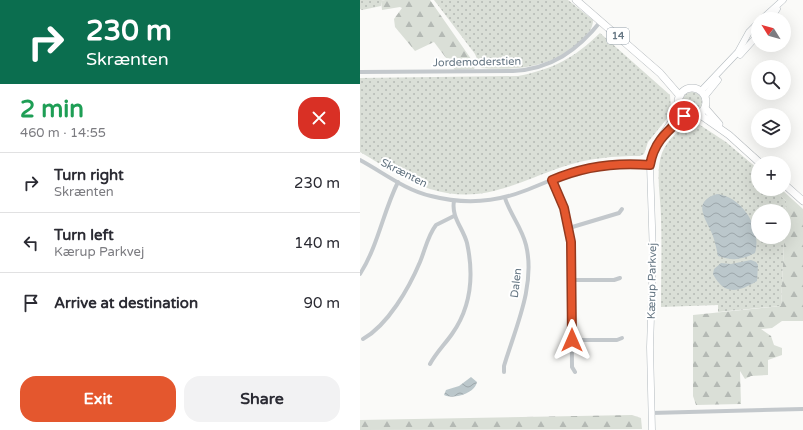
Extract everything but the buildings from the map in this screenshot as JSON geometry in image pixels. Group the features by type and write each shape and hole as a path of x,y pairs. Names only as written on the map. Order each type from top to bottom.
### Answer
{"main road":[{"name":"14","path":"576,0 660,73 685,90"},
{"name":"14","path":"660,73 680,96"},
{"path":"705,108 699,114 693,116 686,115 680,109 678,102 680,96 685,90 694,88 703,94 705,108 729,135 752,156"},
{"path":"699,114 729,135"},
{"path":"791,190 803,201"}],"street":[{"path":"770,12 784,0"},
{"path":"775,12 784,0"},
{"name":"Jordemoderstien","path":"360,72 530,70 552,63 572,51 585,40 601,21"},
{"path":"703,94 738,52 751,30"},
{"path":"703,94 751,43"},
{"name":"Kærup Parkvej","path":"652,430 650,347 653,256 650,165 654,149 680,109"},
{"name":"Kærup Parkvej","path":"662,135 686,115"},
{"name":"Skrænten","path":"360,160 398,182 424,194 454,201 482,201 505,198 581,169 608,164 650,165"},
{"path":"552,180 564,208 569,228 572,280 572,367 575,372"},
{"path":"360,274 374,244 388,204 398,182"},
{"name":"Dalen","path":"504,372 504,366 522,308 528,263 523,234 508,208 505,198"},
{"path":"430,364 456,327 469,296 471,274 469,255 463,232 454,216 454,201"},
{"path":"569,228 619,212 622,209"},
{"path":"363,339 378,327 402,296 416,273 434,228 441,221 454,216"},
{"path":"572,280 614,280 620,278"},
{"path":"572,340 617,340 622,338"},
{"path":"651,413 803,409"}],"green space":[{"path":"360,0 385,0 381,1 381,6 362,10 360,9"},
{"path":"430,0 476,66 474,69 455,70 434,42 415,51 395,27 394,19 402,8 382,10 381,1"},
{"path":"434,0 568,0 593,20 593,23 589,32 581,41 559,57 547,62 522,68 481,68 475,54"},
{"path":"600,33 670,95 671,109 669,116 648,142 644,154 640,156 611,157 582,161 498,190 466,195 449,193 421,186 360,152 360,78 518,76 542,70 563,61 572,56"},
{"path":"692,92 699,95 702,102 699,109 692,112 685,109 682,102 685,95"},
{"path":"697,123 726,142 751,163 751,196 781,196 786,201 786,204 751,204 751,244 784,244 781,306 718,312 718,305 661,307 660,160 662,153 671,138 686,127"},
{"path":"781,196 789,196 803,209 803,321 782,321 772,328 761,329 771,336 774,345 782,348 782,355 768,360 768,375 751,376 745,379 740,371 741,404 696,405 693,396 693,315 781,306 784,244 791,244 791,204 786,204 786,201"},
{"path":"632,415 641,418 642,429 360,430 360,420"}],"water":[{"path":"717,194 726,196 735,201 742,208 751,221 751,244 756,244 755,253 737,259 728,259 718,256 714,238 702,208 703,204 710,197"},
{"path":"751,260 756,262 758,265 757,281 744,288 732,290 727,289 717,281 713,274 714,269 721,263 731,264"},
{"path":"471,377 477,382 468,392 453,397 444,395 446,390 459,386"}],"route":[{"path":"572,340 571,242 567,217 552,180 581,169 608,164 623,163 650,165 654,149 662,135 684,116"}]}
